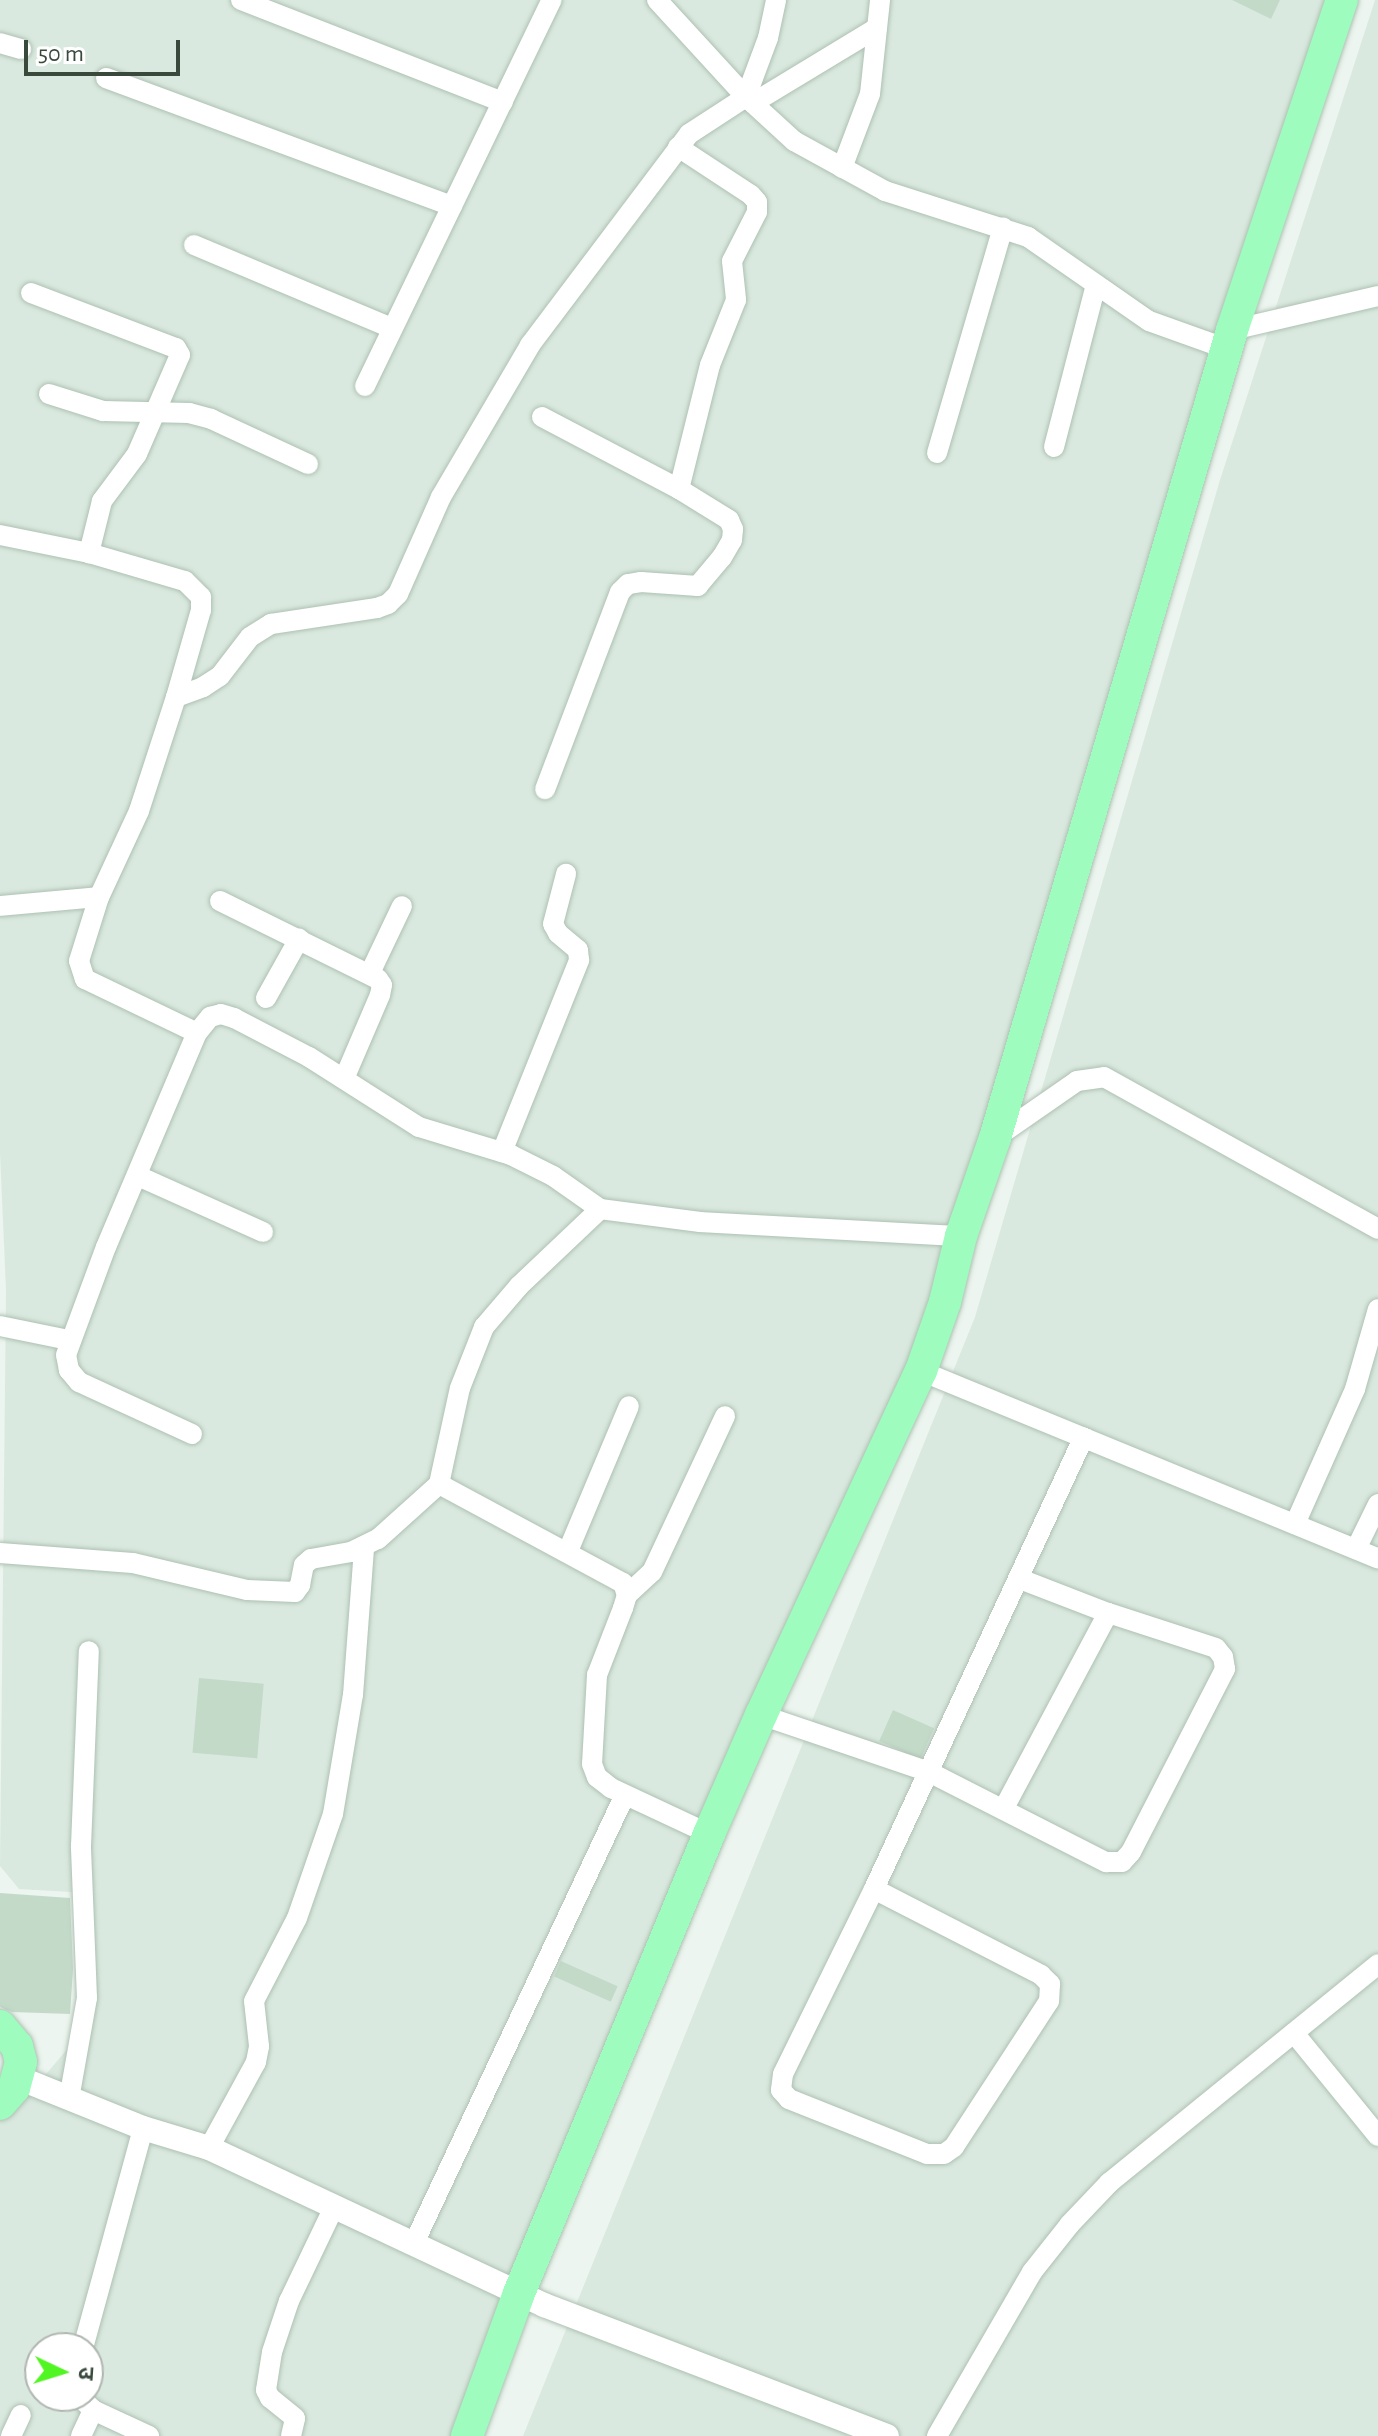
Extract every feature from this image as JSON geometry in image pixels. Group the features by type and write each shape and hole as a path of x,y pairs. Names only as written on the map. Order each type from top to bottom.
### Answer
{"main road":[{"path":"467,2436 519,2293 709,1834 921,1371 945,1302 961,1236 995,1138 1229,340 1342,0"},
{"path":"0,2026 17,2046 19,2078 0,2104"}],"street":[{"path":"241,0 503,102"},
{"path":"365,386 552,0"},
{"path":"750,100 776,0"},
{"path":"842,168 870,94 880,0"},
{"path":"666,5 750,100 794,141 894,194 1003,227 1043,245 1096,285 1164,329 1229,340 1378,296"},
{"path":"176,697 203,687 220,676 250,637 271,624 388,604 398,594 441,497 530,345 678,147 706,121 750,100 877,28"},
{"path":"0,43 21,49"},
{"path":"106,78 452,206"},
{"path":"678,147 757,202 757,212 732,261 736,300 710,365 679,489"},
{"path":"937,453 1003,227"},
{"path":"194,245 391,328"},
{"path":"1054,447 1096,285"},
{"path":"31,293 176,348 180,355 178,366 137,454 102,501 89,553"},
{"path":"49,394 103,411 189,413 211,419 308,464"},
{"path":"542,417 679,489 729,520 732,540 698,586 641,582 628,584 620,592 545,789"},
{"path":"0,535 89,553 185,581 201,597 201,610 176,697 139,811 99,897 79,961 85,979 197,1033"},
{"path":"502,1152 579,960 578,950 558,933 553,924 566,874"},
{"path":"0,906 99,897"},
{"path":"220,901 370,973 382,985 344,1079"},
{"path":"370,973 402,906"},
{"path":"266,998 299,939"},
{"path":"192,1434 79,1382 69,1370 66,1355 69,1340 197,1033 210,1017 221,1014 234,1018 344,1079 419,1127 502,1152 553,1176 600,1209 700,1222 961,1236"},
{"path":"995,1138 1077,1081 1104,1077 1378,1229"},
{"path":"138,1176 263,1232"},
{"path":"0,1553 133,1563 247,1590 295,1592 300,1585 304,1565 311,1559 364,1547 378,1539 439,1484 460,1388 484,1327 519,1286 600,1209"},
{"path":"1295,1524 1355,1389 1378,1309"},
{"path":"0,1326 69,1340"},
{"path":"921,1371 1378,1558"},
{"path":"568,1551 629,1406"},
{"path":"709,1834 625,1795 597,1777 592,1764 597,1675 627,1595 652,1572 725,1416"},
{"path":"874,1889 1041,1975 1050,1984 1049,2001 954,2147 944,2154 927,2154 789,2099 781,2090 783,2074 874,1889 1084,1437"},
{"path":"439,1484 613,1575 623,1583 627,1595"},
{"path":"1356,1549 1378,1504"},
{"path":"209,2148 256,2062 259,2046 254,2001 297,1918 333,1814 353,1695 364,1547"},
{"path":"761,1715 929,1772 1106,1862 1122,1862 1131,1852 1225,1669 1223,1657 1216,1648 1108,1613 1020,1579"},
{"path":"1004,1808 1108,1613"},
{"path":"69,2099 87,1998 81,1846 89,1651"},
{"path":"414,2243 625,1795"},
{"path":"937,2436 1032,2272 1070,2224 1109,2183 1378,1964"},
{"path":"1294,2033 1378,2136"},
{"path":"19,2078 143,2128 209,2148 333,2209 519,2293 887,2436"},
{"path":"87,2332 143,2128"},
{"path":"291,2436 295,2418 270,2398 266,2390 272,2352 289,2301 333,2209"},
{"path":"81,2436 85,2412"},
{"path":"103,2412 149,2436"},
{"path":"11,2436 21,2415"}],"shaded area":[{"path":"0,0 1329,0 984,1202 747,1740 470,2436 0,2436 0,2116 14,2112 80,2034 88,1893 19,1889 0,1866 6,1290 0,1153"},
{"path":"1375,0 1378,0 1378,2436 523,2436 975,1317 1220,480"}],"building":[{"path":"1232,0 1280,0 1271,19"},
{"path":"199,1678 264,1684 257,1758 192,1753"},
{"path":"893,1710 934,1728 920,1759 879,1741"},
{"path":"0,1893 70,1898 73,1969 70,2014 12,2012 0,2007"},
{"path":"561,1961 618,1986 611,2002 554,1977"}]}
